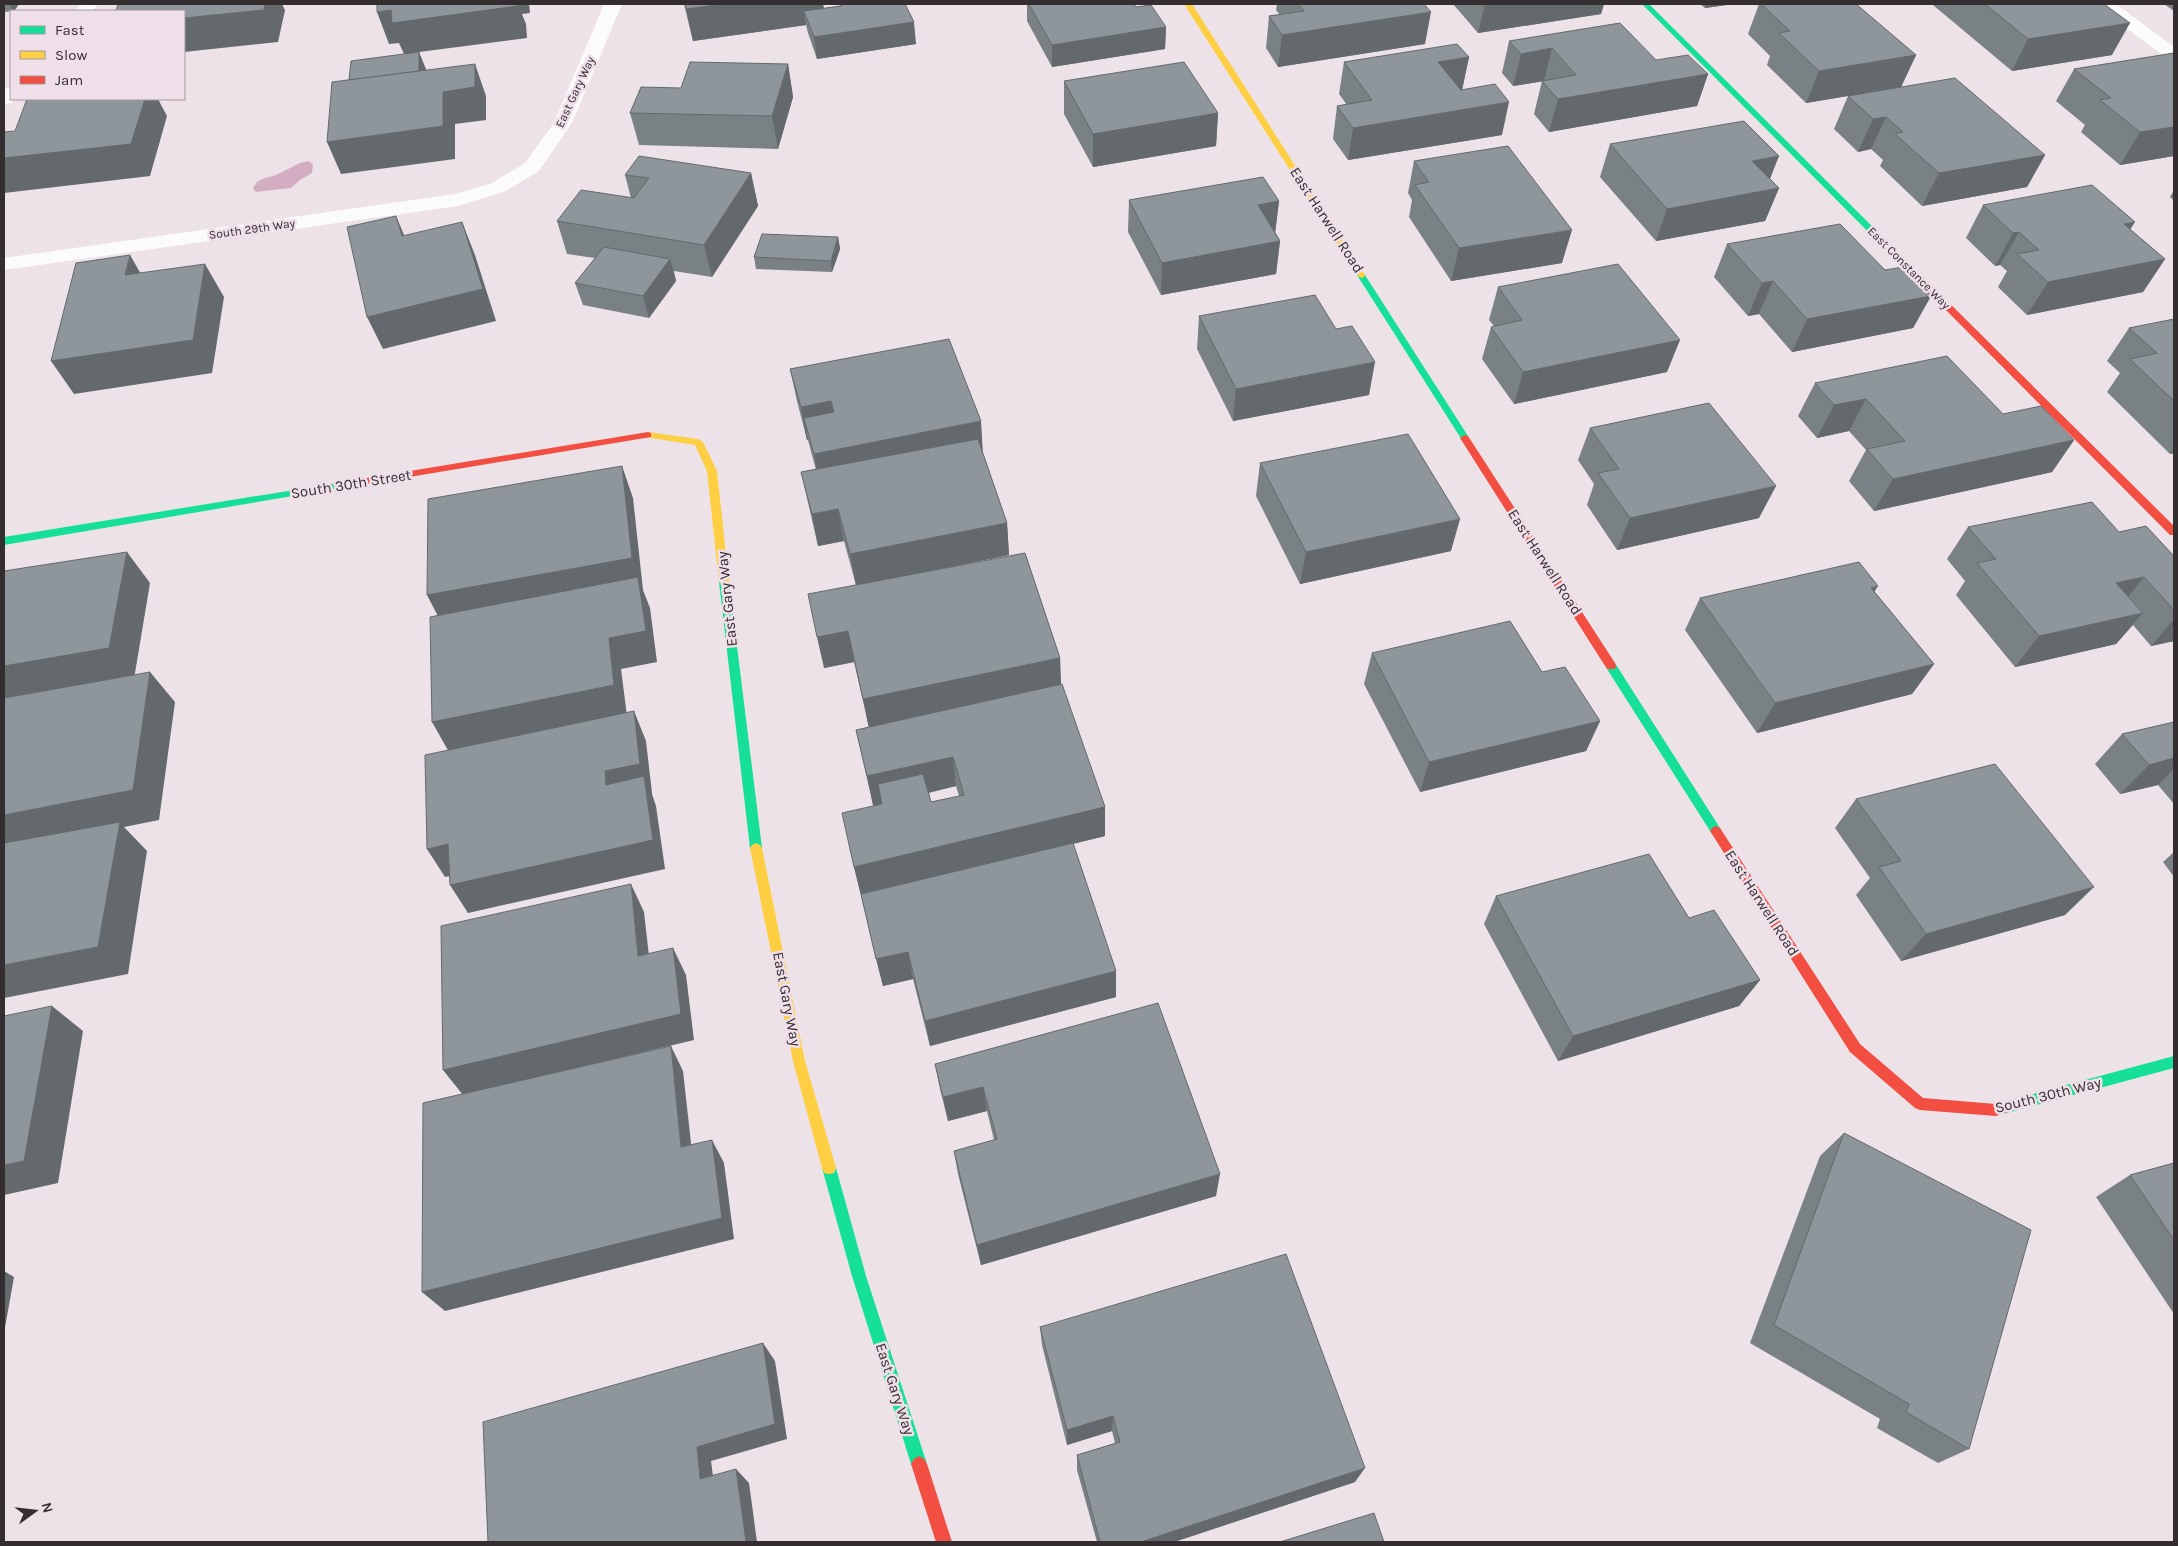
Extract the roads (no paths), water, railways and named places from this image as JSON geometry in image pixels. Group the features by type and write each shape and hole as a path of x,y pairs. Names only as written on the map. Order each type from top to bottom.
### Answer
{"street":[{"name":"East Gary Way","path":"499,187 532,167 563,123 613,4"},
{"name":"East Harwell Road","path":"1188,4 1855,1048 1920,1104"},
{"name":"East Constance Way","path":"1645,4 2174,532"},
{"path":"2105,4 2174,55"},
{"name":"South 29th Way","path":"4,264 458,200 499,187"},
{"name":"South 30th Street","path":"4,541 650,435 698,442"},
{"name":"East Gary Way","path":"698,442 712,471 752,830 799,1061 859,1276 944,1542"},
{"name":"South 30th Way","path":"1920,1104 1996,1110 2174,1062"}]}
